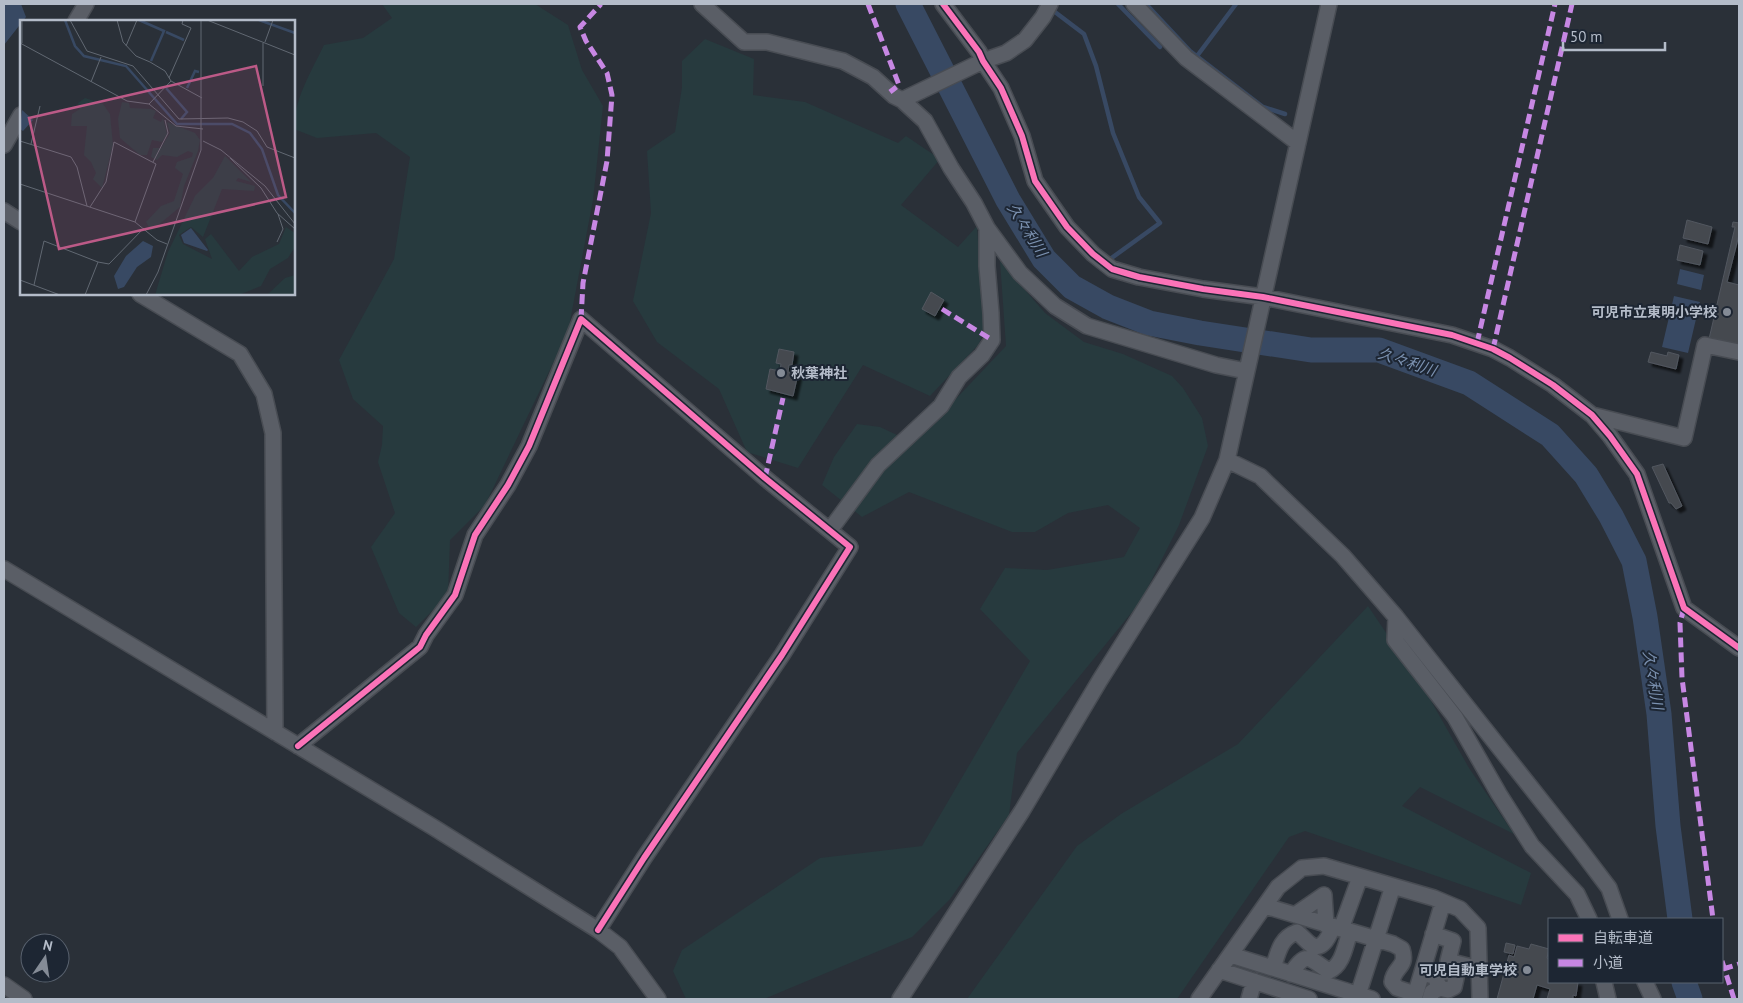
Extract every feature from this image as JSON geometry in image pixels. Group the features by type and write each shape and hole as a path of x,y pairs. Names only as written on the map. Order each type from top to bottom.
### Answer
{"street":[{"path":"77,20 86,4"},
{"path":"702,4 744,42 767,42 843,61 873,77 894,96 902,100 925,121 950,168 974,202 987,228 1020,273 1055,306 1087,326 1216,365 1246,371"},
{"path":"943,4 979,52 1001,88 1022,136 1035,181 1067,227 1093,254 1112,269 1140,277 1203,289 1263,297 1452,335 1484,346 1510,358 1553,385 1592,415 1610,436 1637,474 1684,608 1739,648"},
{"path":"902,100 983,61 1006,53 1025,40 1043,17 1050,4"},
{"path":"1134,4 1186,58 1298,143"},
{"path":"900,999 1022,811 1100,680 1198,526 1227,460 1329,4"},
{"path":"4,145 20,117"},
{"path":"4,211 20,221"},
{"path":"830,530 878,465 941,406 959,377 982,355 992,340 987,266 987,228"},
{"path":"142,295 240,354 264,394 273,433 275,732"},
{"path":"298,746 420,647 426,635 455,595 475,535 508,484 529,446 581,319 765,478 850,547 782,655 644,858 598,930"},
{"path":"1592,415 1684,438 1705,345 1739,352"},
{"path":"1227,460 1260,476 1343,556 1396,618 1578,847 1609,888 1620,918"},
{"path":"4,569 440,832 598,930 620,947 652,997"},
{"path":"1396,618 1396,640 1456,717 1499,794 1532,846 1577,894 1589,918"},
{"path":"1199,999 1278,887 1302,868 1324,866 1393,886 1460,909 1478,928 1480,999"},
{"path":"1273,968 1283,942 1288,935 1297,932 1312,945 1320,946 1326,941 1337,928 1360,877"},
{"path":"1231,955 1365,997 1376,940 1393,886"},
{"path":"1292,974 1299,962 1307,958 1316,961 1329,971 1336,968 1340,963 1337,928 1324,895 1295,915"},
{"path":"1431,992 1422,973 1443,902"},
{"path":"1264,906 1393,944 1402,949 1405,957 1403,964 1393,975 1392,982 1397,988 1431,992"},
{"path":"1433,934 1453,941 1448,961 1480,974"},
{"path":"1220,970 1300,998"},
{"path":"1431,992 1444,971 1454,974 1480,974"},
{"path":"1249,999 1254,981"},
{"path":"1604,983 1608,999"},
{"path":"1645,983 1653,999"},
{"path":"4,985 24,999"}],"green space":[{"path":"382,4 535,4 568,25 582,70 603,106 593,200 568,332 485,505 450,540 448,595 416,627 399,613 371,547 395,513 378,462 382,445 383,426 353,399 339,360 394,259 410,157 376,133 317,138 295,129 295,118 300,96 324,45 363,38 392,18"},
{"path":"705,39 754,59 753,95 805,102 898,143 906,136 940,159 901,205 958,247 977,226 984,330 979,344 930,396 863,365 798,468 747,452 719,389 657,342 633,301 651,213 647,151 675,132 682,87 682,61"},
{"path":"1000,261 1045,313 1084,342 1123,354 1172,376 1183,388 1202,418 1208,446 1179,525 1141,601 1017,753 1009,815 950,899 912,937 764,999 686,999 673,971 682,950 820,858 922,846 1030,661 980,609 1005,568 1047,570 1124,557 1140,528 1108,505 1068,513 1035,532 1012,532 909,492 862,517 822,485 834,457 857,424 880,427 914,443 1006,346"},
{"path":"1368,606 1426,692 1469,768 1514,834 1420,787 1402,806 1531,873 1521,905 1305,831 1289,837 1177,999 967,999 1077,846 1121,814 1238,744"}],"water":[{"path":"4,4 21,4 26,17 24,20 20,20 20,25 4,45"},
{"path":"1680,269 1704,275 1701,290 1677,284"},
{"path":"1674,296 1700,302 1688,353 1662,347"}],"building":[{"path":"1687,220 1712,227 1708,244 1683,238"},
{"name":"可児市立東明小学校","path":"1733,222 1739,223 1739,235 1727,282 1739,285 1739,349 1709,339 1735,227 1732,227"},
{"path":"1680,245 1703,251 1700,265 1677,260"},
{"path":"931,292 944,300 935,316 922,309"},
{"name":"秋葉神社","path":"779,349 794,352 792,365 789,365 788,372 798,374 793,396 766,389 770,369 780,371 781,364 776,363"},
{"path":"1651,352 1667,356 1668,352 1679,355 1676,369 1648,362"},
{"path":"1663,464 1682,506 1676,509 1669,503 1652,467"},
{"path":"1506,943 1515,945 1513,954 1504,952"},
{"name":"可児自動車学校","path":"1531,944 1548,949 1548,983 1578,983 1576,996 1573,995 1573,999 1547,999 1550,989 1537,985 1533,999 1497,999 1509,955 1514,957 1517,946 1529,949"}],"waterway":[{"name":"久々利川","path":"908,4 1008,200 1044,259 1072,287 1108,307 1149,323 1311,350 1379,350 1469,383 1550,435 1586,475 1611,516 1634,561 1645,617 1659,714 1668,826 1680,918"},
{"path":"1118,4 1160,47"},
{"path":"1146,4 1190,51 1263,107 1285,114"},
{"path":"1197,56 1236,4"},
{"path":"1051,9 1084,34 1096,66 1113,133 1139,197 1160,223 1106,262"},
{"name":"久々利川","path":"1684,983 1690,999"}],"marked path":[{"path":"581,319 583,283 607,161 612,95 607,73 586,41 580,27 601,4"},
{"path":"868,4 899,85 890,92"},
{"path":"1477,343 1555,4"},
{"path":"1493,349 1572,4"},
{"path":"942,309 992,340"},
{"path":"765,478 783,398"},
{"path":"1684,608 1680,623 1682,678 1713,918"},
{"path":"1723,964 1734,999"},
{"path":"1723,969 1739,964"}],"cycle path":[{"path":"943,4 979,52 1001,88 1022,136 1035,181 1067,227 1093,254 1112,269 1139,277 1203,289 1263,297 1452,335 1493,349 1510,358 1553,385 1592,415 1610,436 1637,474 1684,608 1739,648"},
{"path":"298,746 420,647 426,635 455,595 475,535 508,485 529,446 581,319 765,478 850,547 782,655 644,858 598,930"}],"place":[{"name":"可児市立東明小学校","path":"1727,312"},
{"name":"秋葉神社","path":"781,373"},
{"name":"可児自動車学校","path":"1527,970"}]}
